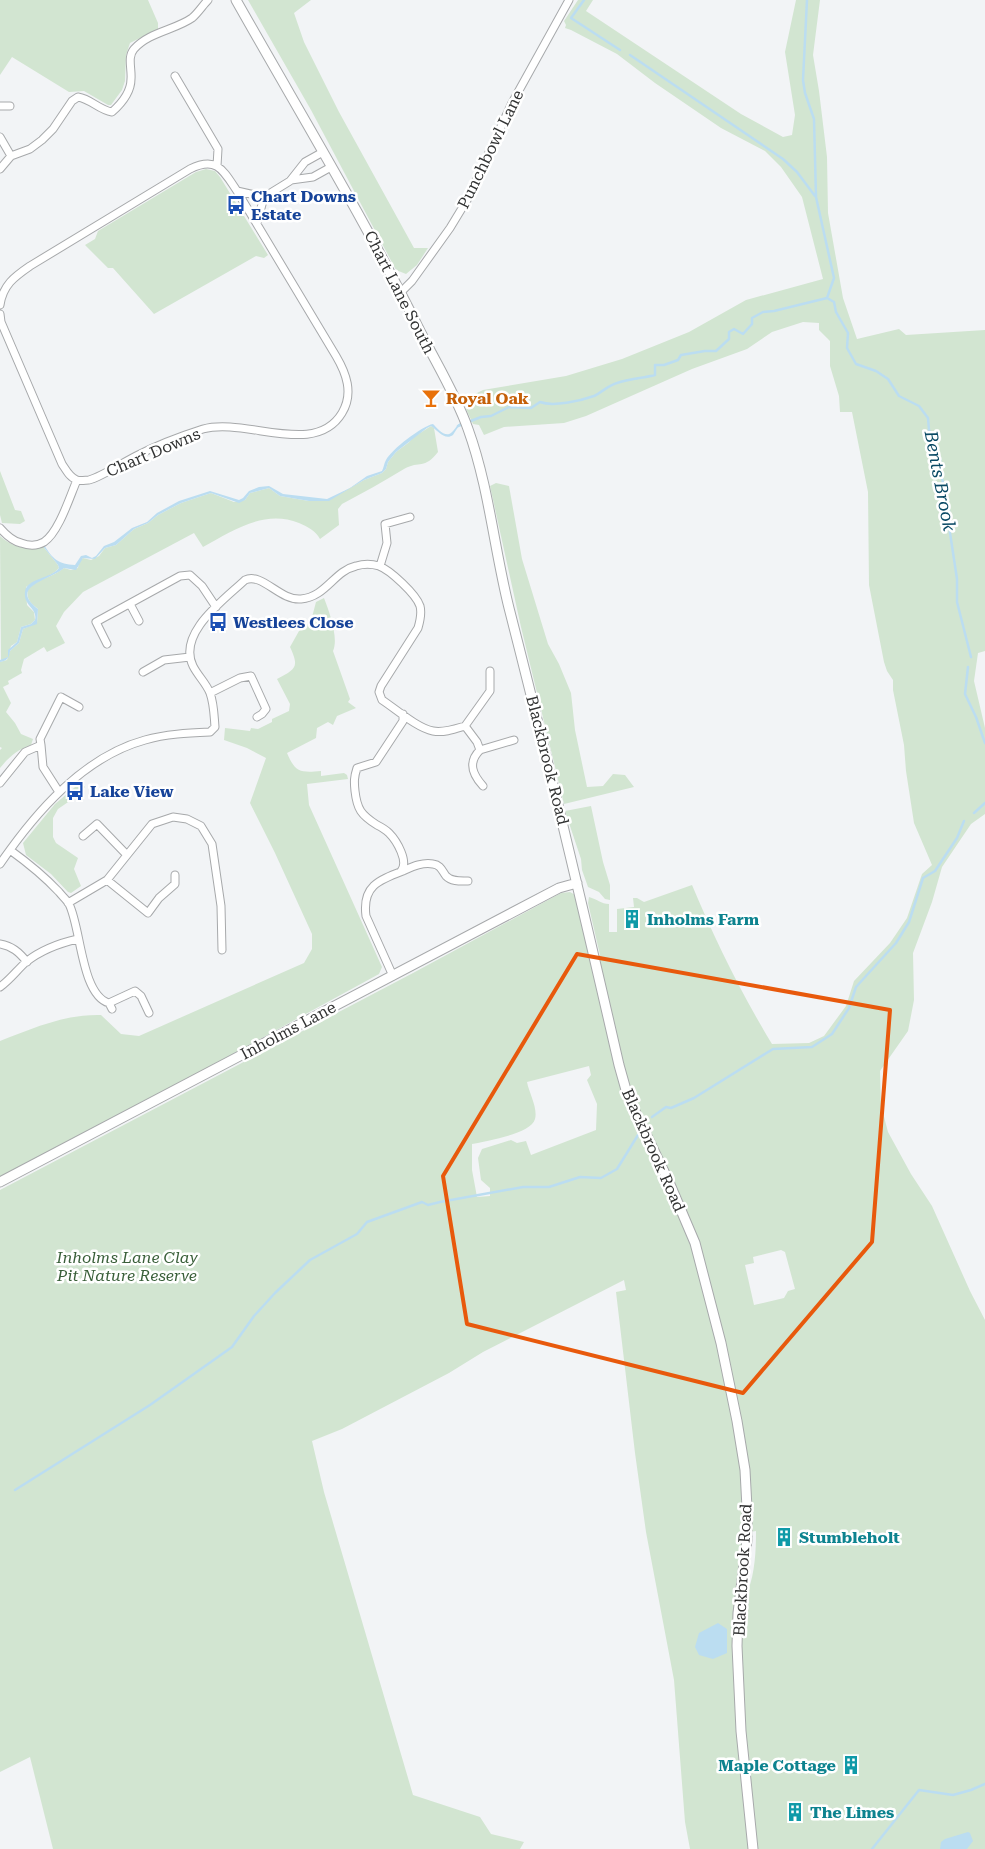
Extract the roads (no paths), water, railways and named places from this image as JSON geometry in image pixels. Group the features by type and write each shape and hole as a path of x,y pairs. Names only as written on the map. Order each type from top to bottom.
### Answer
{"street":[{"path":"0,169 11,156 30,149 53,130 72,101 78,97 86,98 105,111 112,112 129,90 131,80 130,57 133,50 143,42 192,18 208,0"},
{"name":"Chart Lane South","path":"236,0 401,292 457,403"},
{"name":"Punchbowl Lane","path":"401,292 412,281 450,228 467,200 512,102 569,0"},
{"path":"0,305 7,284 16,275 30,266 190,169 201,164 217,166 218,149 175,76"},
{"path":"0,106 10,106"},
{"path":"0,137 11,156"},
{"path":"258,224 264,197 290,180 305,162 322,152"},
{"name":"Chart Downs","path":"77,480 90,480 141,454 205,429 233,426 302,435 321,432 334,423 343,412 348,401 345,372 258,224 224,172 217,166"},
{"path":"290,180 313,177 331,167"},
{"path":"237,191 264,197"},
{"path":"0,314 1,322 62,464 69,476 77,480 59,521 51,535 44,542 32,545 16,542 0,528"},
{"name":"Blackbrook Road","path":"457,403 468,428 483,480 508,603 539,722 619,1065 628,1097 669,1182 695,1243 721,1342 745,1470 747,1540 738,1613 738,1646 741,1731 753,1849"},
{"path":"380,566 387,542 385,524 410,517"},
{"path":"0,864 37,815 59,792 84,771 144,740 173,734 210,732 215,727 214,708 210,693 194,667 190,657 190,644 199,626 245,580 251,578 258,579 288,598 300,599 313,597 323,591 345,571 354,566 367,565 380,566 412,591 420,606 421,618 418,628 379,692 382,700 424,728 434,731 445,731 465,726 490,691 490,671"},
{"path":"107,644 96,622 180,576 190,575 202,586 216,608"},
{"path":"130,604 139,621"},
{"path":"143,672 164,660 190,657"},
{"path":"210,693 240,678 251,676 266,709 257,717"},
{"path":"59,792 43,767 40,739 61,697 79,707"},
{"path":"401,871 404,868 404,862 396,842 388,832 363,815 357,805 353,777 357,768 376,762 403,721 403,714"},
{"path":"465,726 477,742 480,750"},
{"path":"484,786 474,776 474,755 480,750 514,740"},
{"path":"0,783 25,752 41,746"},
{"path":"68,903 107,880 152,824 173,817 188,819 201,826 212,844 216,859 216,880 221,906 222,950"},
{"path":"82,836 97,824 126,854"},
{"path":"10,850 44,876 68,903 85,967 96,993 103,1002 110,1006 135,991 141,996 149,1013"},
{"path":"393,976 366,916 366,895 373,885 385,877 401,871 419,865 434,864 441,868 447,877 454,880 468,881"},
{"path":"107,880 148,913 159,898 175,884 175,875"},
{"name":"Inholms Lane","path":"0,1182 559,888 577,883"},
{"path":"0,987 11,979 27,962 60,943 78,939"},
{"path":"0,944 20,952 27,962"}],"water":[{"path":"460,423 453,435 447,437 431,426 427,428 396,452 382,473 364,480 329,501 309,501 280,496 269,488 250,493 245,500 239,503 211,493 181,503 158,515 148,523 134,529 116,545 105,548 95,559 83,558 76,570 64,568 29,589 27,595 38,609 37,624 23,629 19,643 10,651 9,656 7,659 0,662 0,660 8,657 8,650 17,642 21,627 31,624 35,620 34,613 26,601 26,587 59,568 42,545 56,560 75,565 81,556 86,555 92,558 96,556 104,546 114,542 132,528 147,522 157,513 179,501 210,491 239,500 249,491 269,486 283,494 327,499 350,488 367,476 382,471 386,460 394,450 422,429 433,424 441,432 449,434"},
{"path":"718,1623 727,1629 727,1653 713,1659 699,1655 695,1647 699,1633"},
{"path":"968,1832 973,1841 967,1849 940,1849 941,1842 945,1839"}],"waterway":[{"path":"584,0 571,18 620,50"},
{"path":"807,0 803,80 805,93 814,119 816,197 834,278 827,298"},
{"path":"630,55 783,159 797,172 815,196"},
{"name":"Bents Brook","path":"458,426 481,417 491,416 509,407 531,408 540,402 559,404 574,401 594,396 610,386 626,380 655,375 655,365 664,365 678,360 681,355 716,351 729,339 729,332 734,329 743,334 752,324 752,318 763,312 827,298 834,302 836,312 848,333 847,348 856,364 876,371 888,379 899,396 919,406 928,418 929,430 940,458 949,511 950,533 957,579 957,602 971,657"},
{"name":"Bents Brook","path":"968,667 965,694 985,743"},
{"path":"974,813 985,803"},
{"path":"652,1117 666,1107 671,1108 694,1098 773,1049 812,1047 832,1034 849,1008 856,987 896,943 909,922 923,878 935,871 957,838 964,821"},
{"path":"15,1490 150,1405 232,1347 254,1316 310,1260 357,1234 367,1222 422,1202 428,1205 523,1187 549,1187 580,1177 601,1178 617,1169 638,1135"},
{"path":"872,1849 919,1790 953,1795 985,1784"}],"place":[{"name":"Chart Downs Estate","path":"236,205"},
{"name":"Royal Oak","path":"431,398"},
{"name":"Westlees Close","path":"218,622"},
{"name":"Lake View","path":"75,791"},
{"name":"Inholms Farm","path":"632,919"},
{"name":"Stumbleholt","path":"784,1537"},
{"name":"Maple Cottage","path":"851,1765"},
{"name":"The Limes","path":"795,1812"}],"park label":[{"name":"Inholms Lane Clay Pit Nature Reserve","path":"127,1266"}]}
